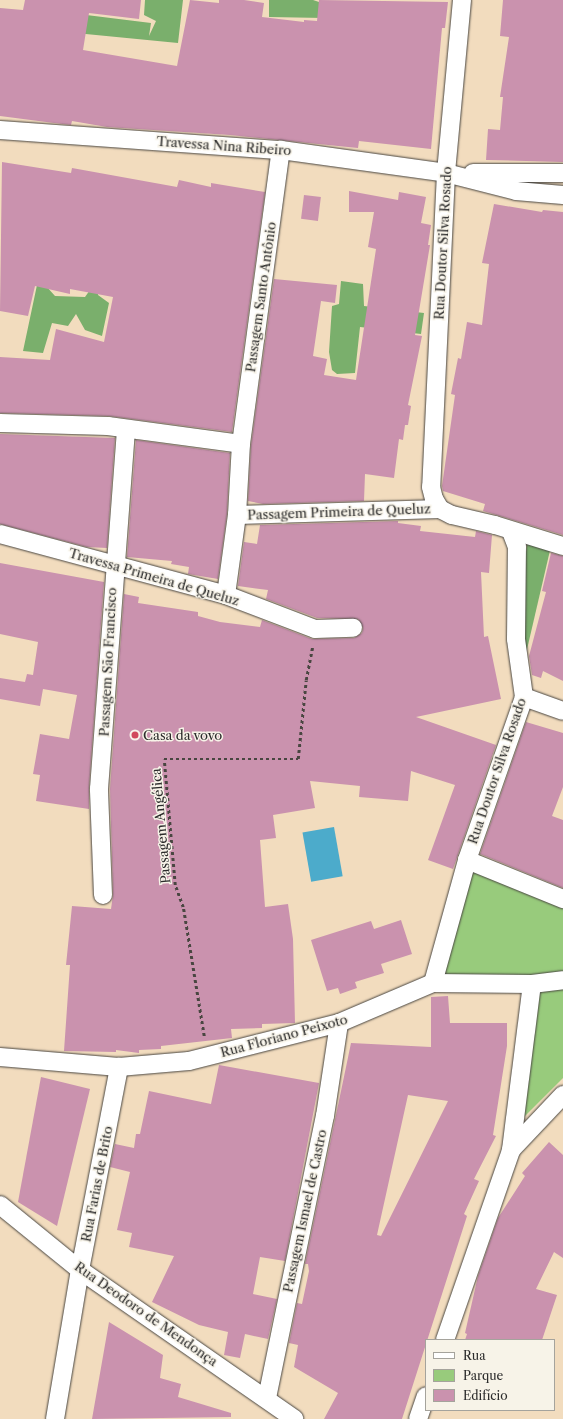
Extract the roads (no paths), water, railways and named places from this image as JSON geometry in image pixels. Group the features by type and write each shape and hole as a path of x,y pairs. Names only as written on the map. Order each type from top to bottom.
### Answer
{"street":[{"name":"Rua Doutor Silva Rosado","path":"440,509 434,499 431,487 446,173 462,0"},
{"name":"Travessa Nina Ribeiro","path":"0,130 281,150 446,173 516,191 563,195"},
{"name":"Passagem Santo Antônio","path":"226,595 237,515 241,444 281,150"},
{"name":"Travessa Nina Ribeiro","path":"446,173 563,173"},
{"path":"0,423 108,426 241,444"},
{"name":"Passagem São Francisco","path":"103,895 99,789 107,698 114,566 126,429"},
{"path":"440,509 452,515 563,546"},
{"name":"Passagem Primeira de Queluz","path":"237,515 440,509"},
{"name":"Rua Doutor Silva Rosado","path":"433,983 467,860 524,696 516,639 517,547 511,531"},
{"name":"Travessa Primeira de Queluz","path":"0,534 226,595 315,629 353,628"},
{"path":"524,696 563,711"},
{"path":"467,860 563,899"},
{"name":"Rua Floriano Peixoto","path":"0,1057 119,1067 189,1061 339,1023 433,983 532,984 563,980"},
{"path":"445,1339 511,1150 532,984"},
{"name":"Passagem Ismael de Castro","path":"267,1398 325,1116 339,1023"},
{"name":"Rua Farias de Brito","path":"55,1419 80,1270 119,1067"},
{"path":"511,1150 563,1095"},
{"name":"Rua Deodoro de Mendonça","path":"0,1205 80,1270 267,1398 294,1419"},
{"path":"418,1419 425,1399"}],"water":[{"path":"334,827 343,876 311,882 302,833"}],"place":[{"name":"Casa da vovo","path":"135,735"}]}
